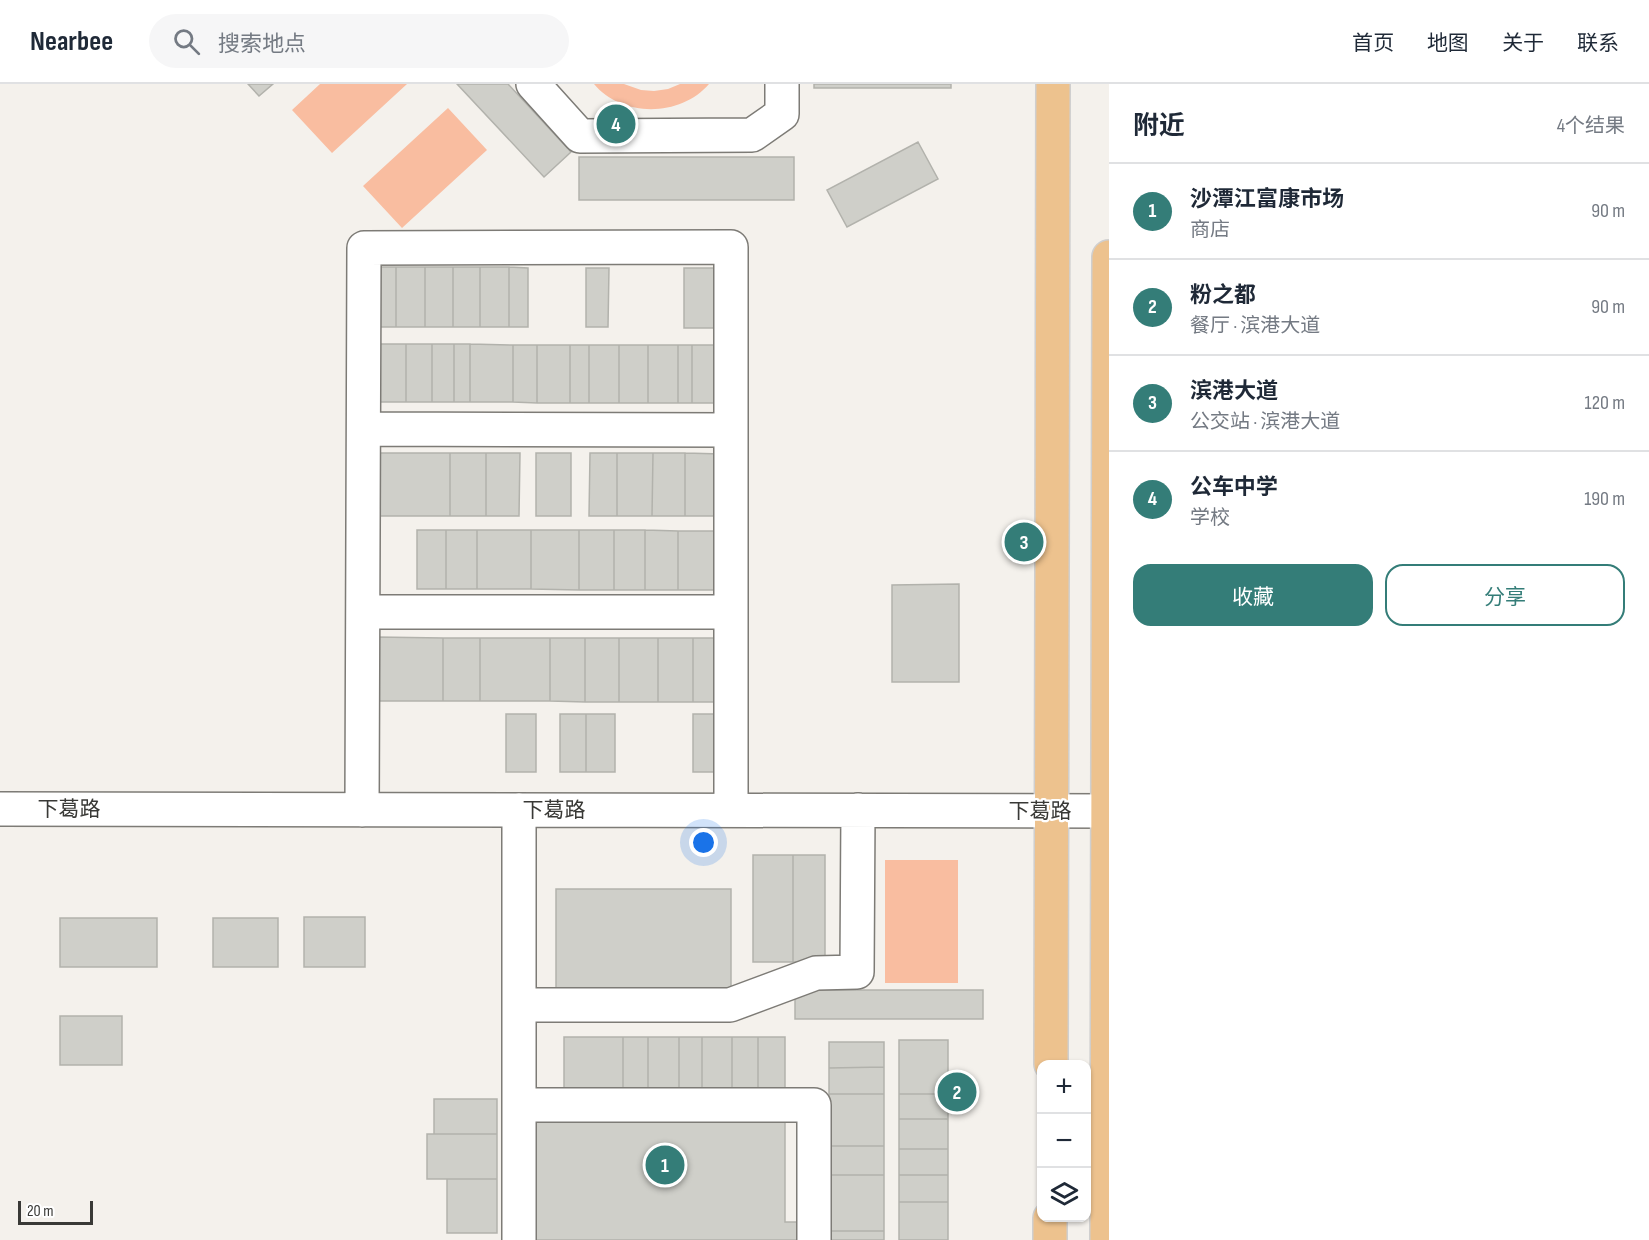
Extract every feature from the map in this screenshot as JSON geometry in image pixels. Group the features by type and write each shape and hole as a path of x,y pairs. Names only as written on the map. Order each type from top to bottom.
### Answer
{"main road":[{"path":"1051,1060 1053,84"},
{"path":"1107,1240 1109,257"},
{"path":"1050,1222 1050,1240"}],"street":[{"path":"533,84 580,136 752,135 782,114 782,84"},
{"path":"362,810 364,248 731,247 731,810"},
{"path":"364,429 731,430"},
{"path":"363,612 731,612"},
{"name":"下葛路","path":"0,809 1108,811"},
{"path":"519,810 519,1240"},
{"path":"519,1005 730,1005 816,973 857,972 858,810"},
{"path":"519,1105 814,1105 814,1240"}],"shaded area":[{"path":"320,84 407,84 332,153 292,110"},
{"path":"594,84 624,84 641,90 654,91 680,84 709,84 697,95 683,103 652,109 635,108 620,103 606,95"},
{"path":"448,108 487,150 402,228 363,186"},
{"path":"885,860 958,860 958,983 885,983"}],"building":[{"path":"248,84 273,84 259,96"},
{"path":"457,84 508,84 571,152 544,177"},
{"path":"814,84 951,84 951,88 814,88"},
{"path":"918,142 938,179 847,227 827,190"},
{"path":"579,157 794,157 794,200 579,200"},
{"path":"374,267 396,267 396,327 374,327"},
{"path":"396,267 425,267 425,327 396,327"},
{"path":"425,267 453,267 453,327 425,327"},
{"path":"453,267 480,267 480,327 453,327"},
{"path":"480,267 509,267 509,327 480,327"},
{"path":"509,267 528,268 528,327 509,327"},
{"path":"586,268 609,268 608,327 586,327"},
{"path":"684,268 721,268 721,328 684,328"},
{"path":"374,344 406,344 406,402 374,402"},
{"path":"406,344 432,344 432,402 406,402"},
{"path":"432,344 454,344 454,402 432,402"},
{"path":"454,344 470,344 470,402 454,402"},
{"path":"470,344 513,345 513,402 470,402"},
{"path":"513,345 537,345 537,403 513,402"},
{"path":"537,345 570,345 570,403 537,403"},
{"path":"570,345 589,345 589,403 570,403"},
{"path":"589,345 619,345 619,403 589,403"},
{"path":"619,345 648,345 648,403 619,403"},
{"path":"648,345 678,345 678,403 648,403"},
{"path":"678,345 692,345 692,403 678,403"},
{"path":"692,345 721,345 721,403 692,403"},
{"path":"374,453 450,453 450,516 374,516"},
{"path":"450,453 486,453 486,516 450,516"},
{"path":"486,453 520,453 519,516 486,516"},
{"path":"536,453 571,453 571,516 536,516"},
{"path":"590,453 617,453 617,516 589,516"},
{"path":"617,453 653,453 652,516 617,516"},
{"path":"653,453 685,453 685,516 652,516"},
{"path":"685,453 721,454 721,516 685,516"},
{"path":"417,530 446,530 446,589 417,589"},
{"path":"446,530 477,530 477,589 446,589"},
{"path":"477,530 531,530 531,589 477,589"},
{"path":"531,530 579,530 579,590 531,589"},
{"path":"579,530 614,530 614,590 579,590"},
{"path":"614,530 645,530 645,590 614,590"},
{"path":"645,530 678,531 678,590 645,590"},
{"path":"678,531 721,531 721,590 678,590"},
{"path":"959,584 959,682 892,682 892,585"},
{"path":"376,637 443,638 443,701 376,701"},
{"path":"443,638 480,638 480,701 443,701"},
{"path":"480,638 550,638 550,701 480,701"},
{"path":"550,638 585,638 585,702 550,701"},
{"path":"585,638 619,638 619,702 585,702"},
{"path":"619,638 658,638 658,702 619,702"},
{"path":"658,638 693,638 693,702 658,702"},
{"path":"693,638 720,638 720,702 693,702"},
{"path":"506,714 536,714 536,772 506,772"},
{"path":"560,714 586,714 586,772 560,772"},
{"path":"586,714 615,714 615,772 586,772"},
{"path":"693,714 720,714 720,772 693,772"},
{"path":"753,855 793,855 793,962 753,962"},
{"path":"793,855 825,855 825,962 793,962"},
{"path":"556,889 731,889 731,990 556,990"},
{"path":"304,917 365,917 365,967 304,967"},
{"path":"60,918 157,918 157,967 60,967"},
{"path":"213,918 278,918 278,967 213,967"},
{"path":"795,990 983,990 983,1019 795,1019"},
{"path":"60,1016 122,1016 122,1065 60,1065"},
{"path":"564,1037 623,1037 623,1089 564,1090"},
{"path":"623,1037 648,1037 648,1089 623,1089"},
{"path":"648,1037 679,1037 679,1089 648,1089"},
{"path":"679,1037 702,1037 702,1089 679,1089"},
{"path":"702,1037 732,1037 732,1089 702,1089"},
{"path":"732,1037 758,1037 758,1089 732,1089"},
{"path":"758,1037 785,1037 785,1089 758,1089"},
{"path":"899,1040 948,1040 948,1094 899,1094"},
{"path":"829,1042 884,1042 884,1067 829,1068"},
{"path":"884,1067 884,1094 829,1094 829,1068"},
{"path":"829,1094 884,1094 884,1146 829,1146"},
{"path":"899,1094 948,1094 948,1119 899,1119"},
{"path":"434,1099 497,1099 497,1134 434,1134"},
{"path":"532,1119 785,1119 785,1222 799,1222 799,1240 532,1240"},
{"path":"899,1119 948,1119 948,1149 899,1149"},
{"path":"427,1134 497,1134 497,1179 427,1179"},
{"path":"829,1146 884,1146 884,1175 829,1175"},
{"path":"899,1149 948,1149 948,1175 899,1175"},
{"path":"829,1175 884,1175 884,1231 829,1231"},
{"path":"899,1175 948,1175 948,1202 899,1202"},
{"path":"447,1179 497,1179 497,1233 447,1233"},
{"path":"899,1202 948,1202 948,1240 899,1240"},
{"path":"829,1231 884,1231 884,1240 829,1240"}],"place":[{"name":"公车中学","path":"616,124"},
{"name":"滨港大道","path":"1024,542"},
{"name":"粉之都","path":"957,1092"},
{"name":"沙潭江富康市场","path":"665,1165"}]}
